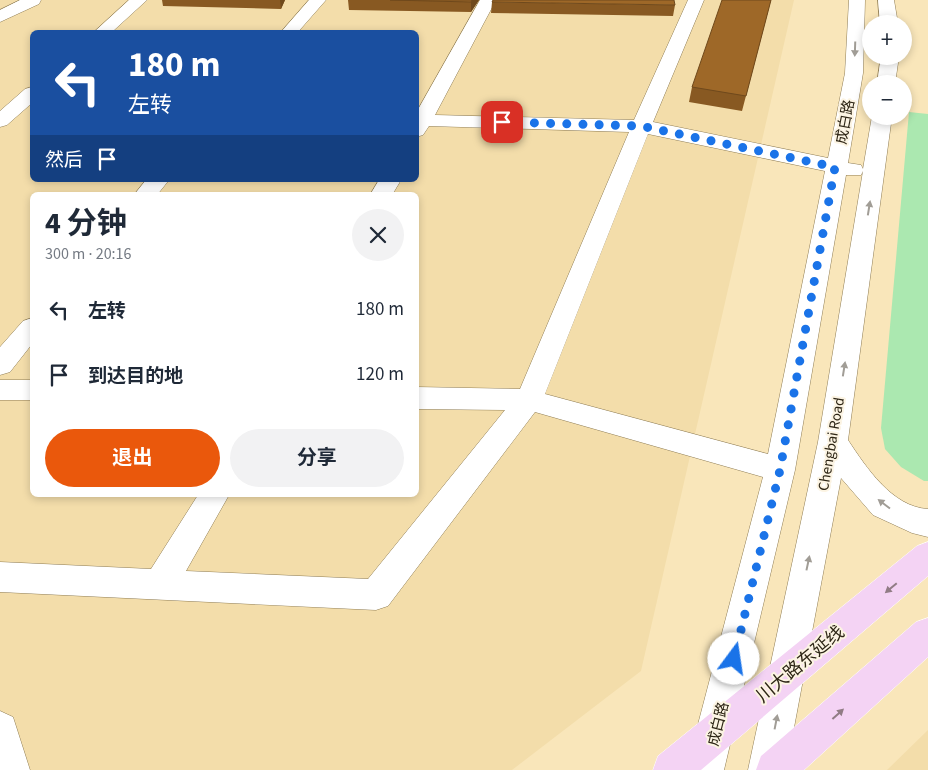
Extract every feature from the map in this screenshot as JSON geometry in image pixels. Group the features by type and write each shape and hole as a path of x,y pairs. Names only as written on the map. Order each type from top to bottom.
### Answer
{"main road":[{"name":"川大路东延线","path":"672,770 928,556"},
{"path":"776,770 928,634"}],"street":[{"path":"0,17 33,0"},
{"path":"104,30 140,0"},
{"path":"291,30 318,0"},
{"path":"419,122 488,0"},
{"path":"0,578 376,595 529,400 641,126 696,0"},
{"name":"成白路","path":"705,770 780,470 854,73 857,0"},
{"path":"886,0 888,15"},
{"path":"4,113 30,94"},
{"path":"4,113 30,110"},
{"path":"419,124 641,126 874,174"},
{"name":"Chengbai Road","path":"767,770 784,677 833,442 881,125"},
{"path":"148,192 156,182"},
{"path":"0,365 30,329"},
{"path":"0,390 30,390"},
{"path":"419,398 529,400 780,470"},
{"path":"833,442 858,479 884,506 923,523 928,523"},
{"path":"160,585 213,497"},
{"path":"0,730 11,770"}],"shaded area":[{"path":"0,0 794,0 641,671 512,770 0,770"},
{"path":"928,730 928,770 887,770"}],"green space":[{"path":"912,112 928,114 928,481 924,481 901,467 885,449 881,428 908,125 912,125"}],"building":[{"path":"390,0 472,0 471,2"},
{"path":"493,0 674,0 675,5 492,2"},
{"path":"722,0 771,0 746,96 692,87"}],"route":[{"path":"502,122 641,126 835,167 780,470 734,659"}]}
